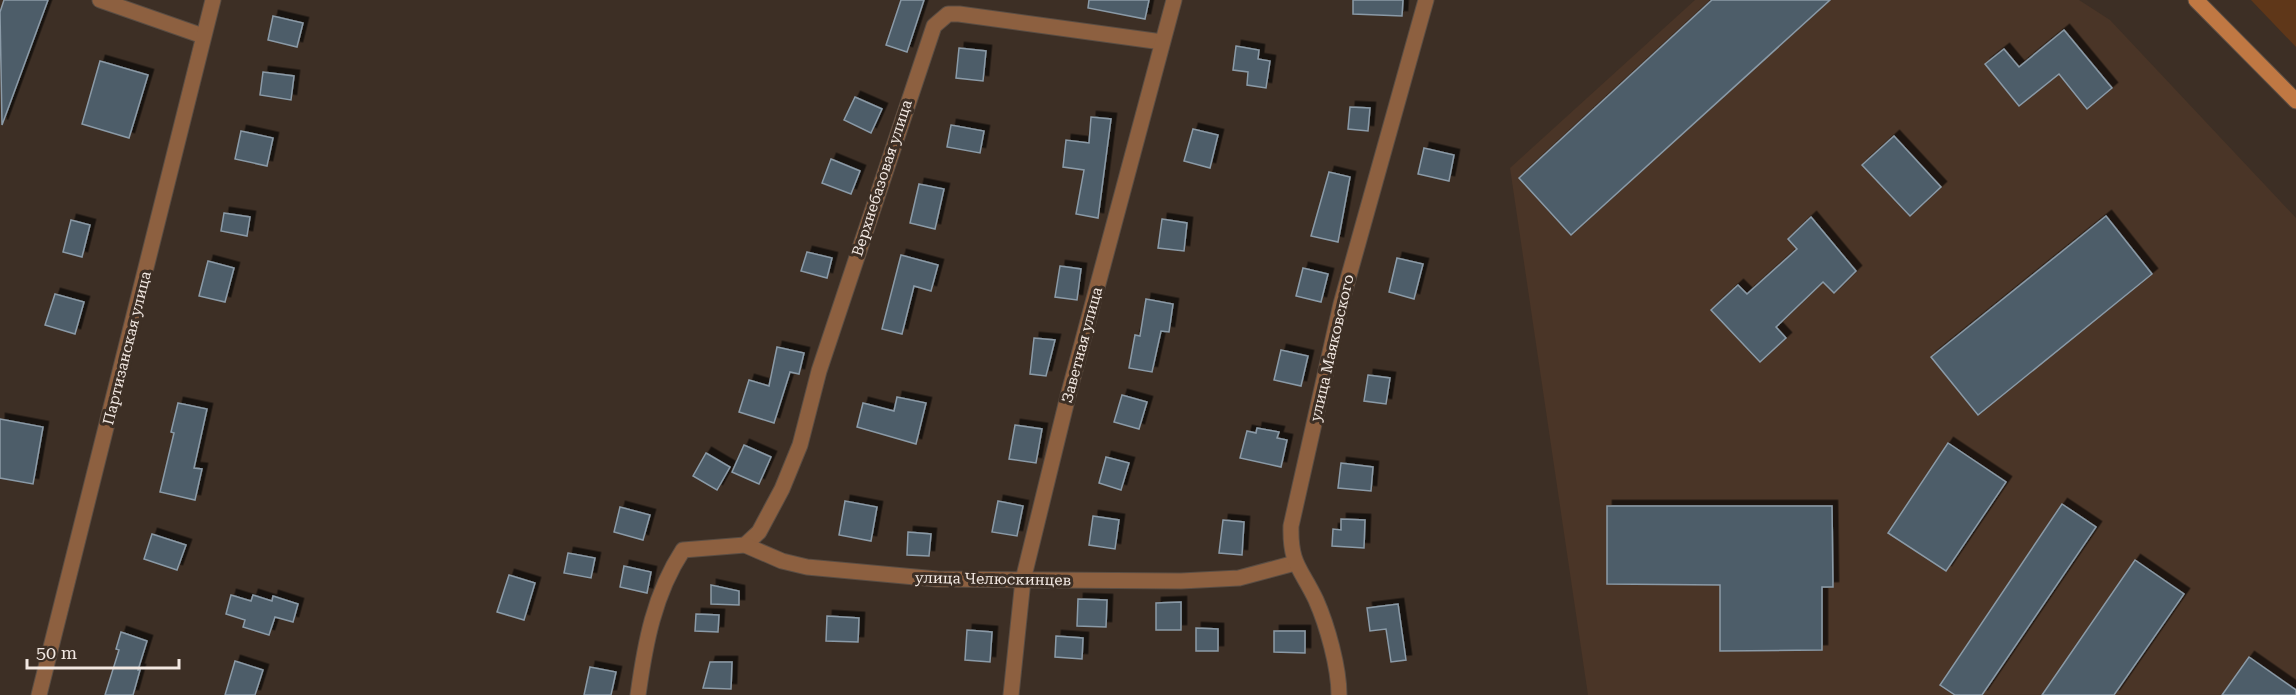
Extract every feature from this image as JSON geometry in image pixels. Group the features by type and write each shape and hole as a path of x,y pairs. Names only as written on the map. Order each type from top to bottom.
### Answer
{"street":[{"path":"100,0 203,36"},
{"name":"Партизанская улица","path":"39,695 213,0"},
{"name":"Заветная улица","path":"1011,695 1023,580 1068,396 1174,0"},
{"name":"улица Маяковского","path":"1339,695 1327,631 1316,599 1295,563 1291,547 1292,526 1341,304 1426,0"},
{"path":"2196,0 2296,101"},
{"name":"Верхнебазовая улица","path":"745,545 759,532 782,489 800,445 819,372 934,26 948,14 959,14 1162,42"},
{"name":"улица Челюскинцев","path":"638,695 648,631 673,565 683,550 745,545 782,561 843,572 937,579 1181,581 1239,578 1295,563"}],"shaded area":[{"path":"1695,0 2079,0 2110,20 2296,218 2296,695 1588,695 1510,168"},
{"path":"2251,0 2296,0 2296,47"}],"building":[{"path":"4,0 48,0 2,125 0,12"},
{"path":"901,0 924,0 907,52 886,45"},
{"path":"1089,0 1149,0 1145,19 1088,8"},
{"path":"1353,0 1403,0 1402,16 1353,14"},
{"path":"1712,0 1830,0 1571,235 1519,178"},
{"path":"273,16 303,23 297,47 268,40"},
{"path":"2064,30 2112,88 2087,109 2059,74 2019,106 1985,64 2004,49 2019,67"},
{"path":"1236,46 1259,50 1258,59 1270,61 1266,88 1247,85 1248,72 1233,70"},
{"path":"959,48 986,51 983,81 956,78"},
{"path":"100,61 148,75 129,138 82,124"},
{"path":"263,72 294,76 291,100 260,95"},
{"path":"855,97 882,109 871,133 844,120"},
{"path":"1350,107 1370,108 1368,131 1348,129"},
{"path":"1091,117 1111,119 1098,218 1076,214 1084,170 1063,167 1066,140 1089,143"},
{"path":"951,125 984,131 980,153 947,147"},
{"path":"1193,129 1218,135 1210,168 1184,161"},
{"path":"241,131 273,138 267,166 235,159"},
{"path":"1894,136 1941,187 1910,216 1862,165"},
{"path":"1424,148 1454,155 1449,181 1418,174"},
{"path":"831,159 860,171 851,194 822,183"},
{"path":"1329,172 1350,177 1338,242 1311,236"},
{"path":"919,184 944,189 935,229 910,223"},
{"path":"224,213 250,217 247,236 221,231"},
{"path":"2106,216 2152,274 1978,415 1931,357"},
{"path":"1811,217 1856,271 1834,293 1823,282 1776,327 1786,338 1760,362 1711,310 1738,285 1747,294 1797,249 1788,239"},
{"path":"1162,219 1187,223 1184,251 1158,248"},
{"path":"71,220 90,225 82,257 63,252"},
{"path":"807,252 832,258 827,278 801,271"},
{"path":"901,255 938,265 931,291 914,286 902,334 882,329"},
{"path":"1397,258 1423,264 1414,299 1389,292"},
{"path":"208,261 234,268 225,302 199,296"},
{"path":"1060,266 1081,269 1077,300 1055,297"},
{"path":"1303,268 1328,274 1321,302 1296,296"},
{"path":"55,294 84,302 75,334 45,325"},
{"path":"1146,299 1173,304 1169,332 1161,331 1152,372 1129,368 1135,335 1140,336"},
{"path":"1034,338 1055,340 1046,376 1030,374"},
{"path":"777,347 804,353 799,374 790,372 774,423 739,412 749,380 769,386"},
{"path":"1281,350 1308,356 1301,386 1274,380"},
{"path":"1368,375 1390,378 1386,404 1364,401"},
{"path":"1122,395 1147,402 1139,429 1114,422"},
{"path":"897,397 926,403 916,444 857,427 863,403 894,411"},
{"path":"178,403 207,409 194,468 202,469 195,500 160,492 174,433 171,432"},
{"path":"0,419 43,427 33,484 0,478"},
{"path":"1015,425 1042,429 1036,463 1009,459"},
{"path":"1257,428 1279,432 1277,438 1287,440 1281,467 1240,458 1247,431 1256,433"},
{"path":"1948,443 2006,482 1946,571 1888,533"},
{"path":"744,445 771,457 759,484 732,472"},
{"path":"706,453 730,467 717,490 693,476"},
{"path":"1106,457 1129,463 1121,490 1099,483"},
{"path":"1341,463 1373,467 1371,491 1338,488"},
{"path":"845,501 877,507 871,541 839,535"},
{"path":"998,501 1023,506 1017,536 992,532"},
{"path":"2062,504 2096,527 1982,695 1955,695 1940,685"},
{"path":"1607,506 1832,506 1833,587 1822,587 1822,650 1720,651 1720,585 1607,584"},
{"path":"620,507 650,515 643,540 614,532"},
{"path":"1093,516 1119,520 1115,549 1089,545"},
{"path":"1341,519 1365,520 1364,548 1332,546 1333,529 1341,530"},
{"path":"1223,520 1244,522 1242,555 1219,553"},
{"path":"908,532 931,534 929,556 907,555"},
{"path":"152,534 186,545 177,570 144,559"},
{"path":"568,553 595,558 591,578 564,573"},
{"path":"2135,560 2184,594 2114,695 2042,695"},
{"path":"624,566 651,572 647,593 620,587"},
{"path":"509,575 535,583 524,620 497,612"},
{"path":"711,585 739,591 739,605 711,604"},
{"path":"231,595 251,601 253,595 272,601 273,596 298,604 293,622 275,617 269,635 243,627 245,620 226,614"},
{"path":"1078,599 1107,600 1106,627 1077,626"},
{"path":"1181,602 1181,630 1156,630 1156,603"},
{"path":"1398,604 1406,660 1391,662 1386,629 1370,631 1367,608"},
{"path":"696,614 719,615 718,632 695,631"},
{"path":"827,616 859,618 858,642 826,641"},
{"path":"1196,628 1218,629 1218,651 1196,651"},
{"path":"967,630 992,632 990,662 965,660"},
{"path":"1274,631 1305,631 1305,653 1274,652"},
{"path":"121,632 147,641 138,670 140,670 133,695 105,695 119,650 116,649"},
{"path":"1056,636 1083,638 1082,659 1055,657"},
{"path":"2249,657 2296,690 2296,695 2222,695"},
{"path":"235,661 263,670 255,695 225,695"},
{"path":"710,662 732,662 731,689 703,688"},
{"path":"590,667 616,672 611,695 584,695"}]}
